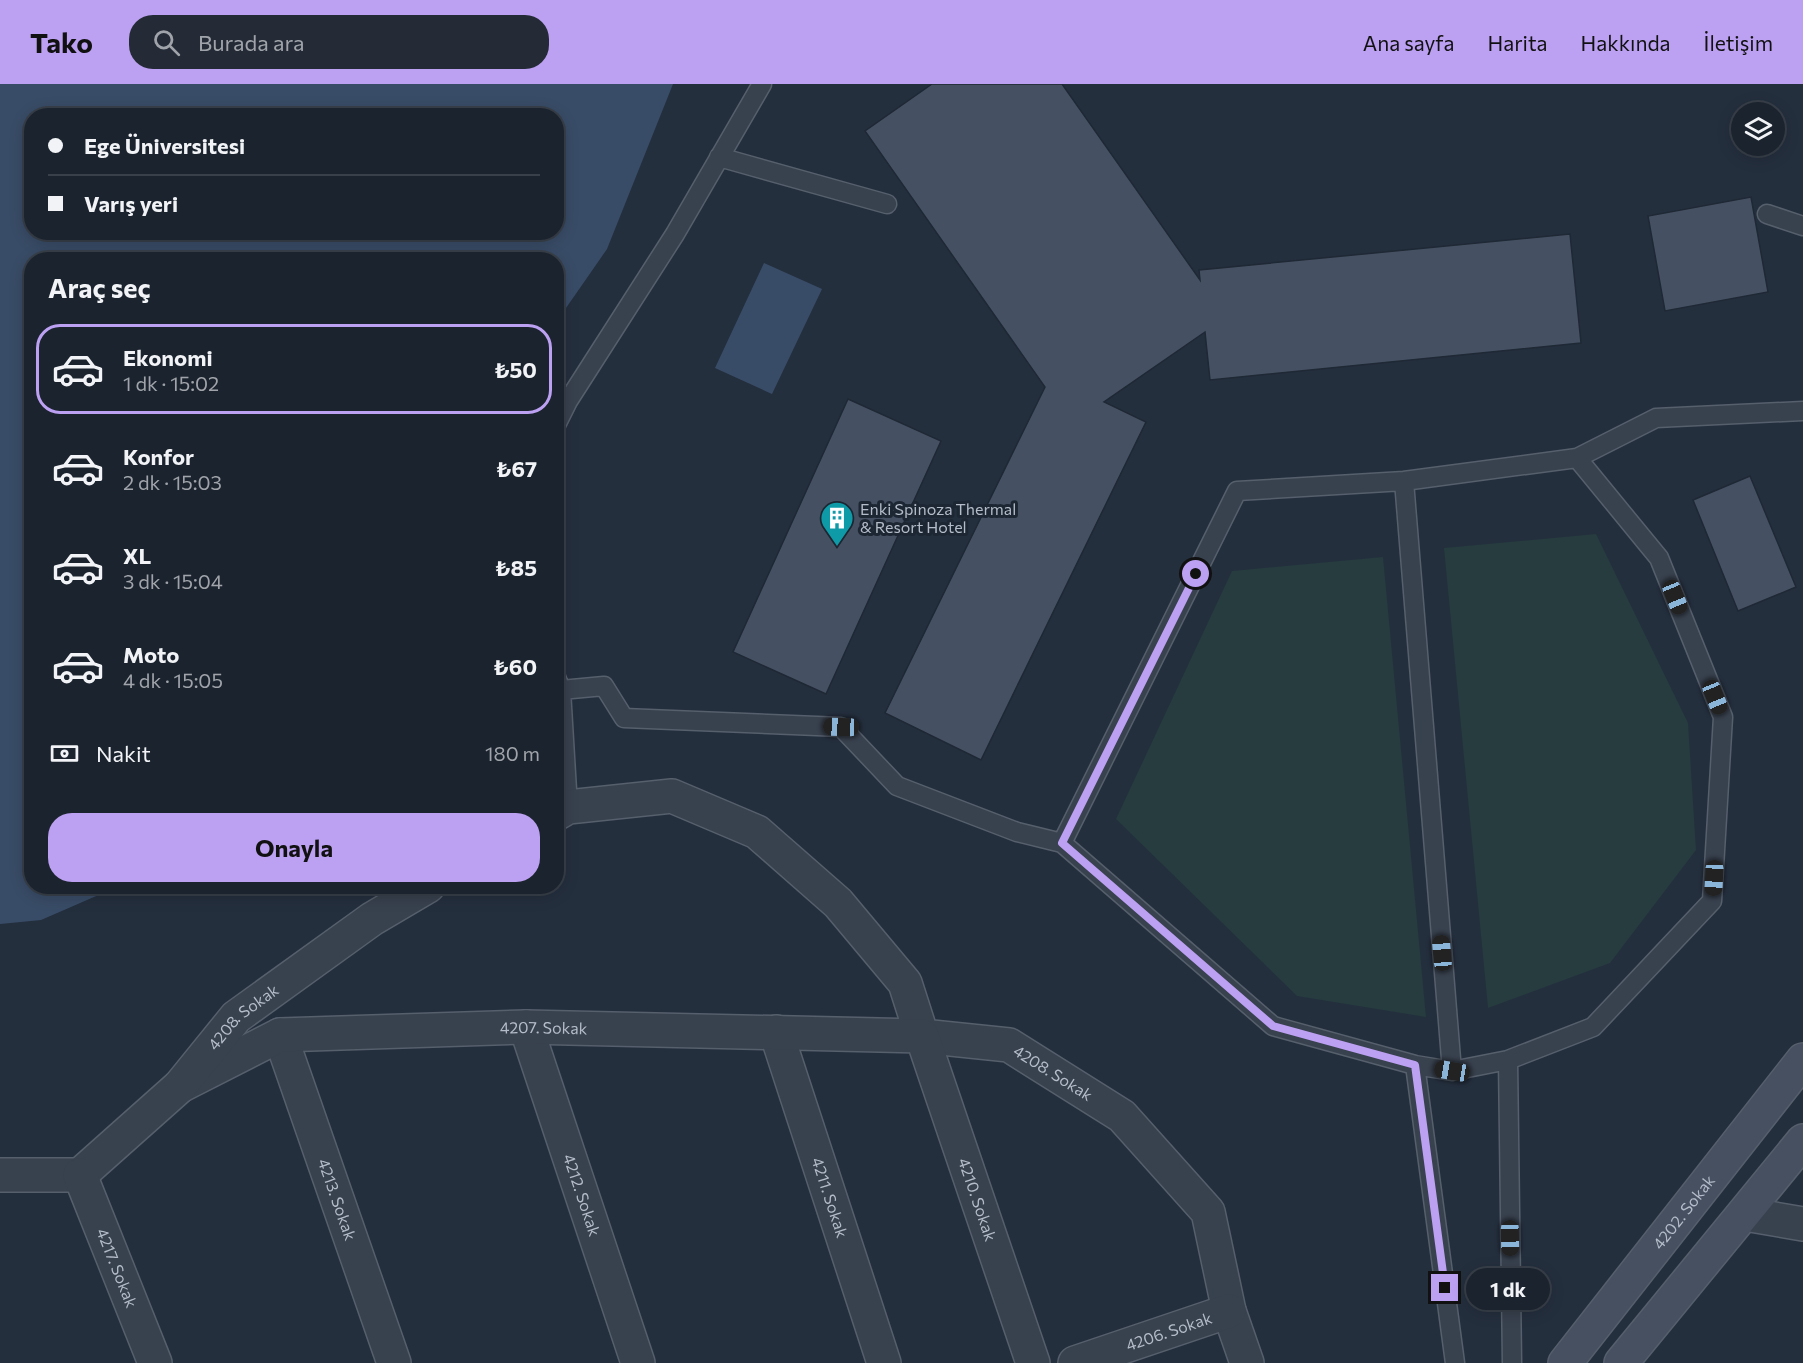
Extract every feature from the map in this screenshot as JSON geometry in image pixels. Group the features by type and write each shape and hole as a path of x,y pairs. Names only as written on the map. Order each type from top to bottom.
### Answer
{"street":[{"path":"564,810 672,795 757,832 838,903 905,983 922,1036"},
{"name":"4208. Sokak","path":"80,1175 180,1086 236,1017 372,919 414,894"},
{"name":"4207. Sokak","path":"180,1086 280,1035 526,1027 922,1036"},
{"name":"4212. Sokak","path":"526,1027 638,1363"},
{"name":"4211. Sokak","path":"776,1032 884,1363"},
{"name":"4213. Sokak","path":"280,1035 394,1363"},
{"name":"4208. Sokak","path":"922,1036 1009,1045 1122,1116 1208,1212 1229,1311 1247,1363"},
{"name":"4210. Sokak","path":"922,1036 1033,1363"},
{"name":"4202. Sokak","path":"1565,1363 1803,1060"},
{"path":"1621,1363 1803,1141"},
{"path":"0,1175 80,1175"},
{"name":"4217. Sokak","path":"80,1175 155,1363"},
{"path":"1745,1214 1803,1224"},
{"name":"4206. Sokak","path":"1075,1363 1229,1311"}],"lane":[{"path":"564,409 675,234 762,84"},
{"path":"719,157 887,204"},
{"path":"1767,214 1803,226"},
{"path":"1062,843 1238,491 1404,481 1577,458 1656,418 1803,411"},
{"path":"564,683 604,686 624,718 841,727 897,786 1017,832 1062,843 1273,1026 1415,1065 1452,1071 1508,1060 1593,1027 1712,901 1723,717 1659,558 1577,458"},
{"path":"1404,481 1452,1071"},
{"path":"1508,1060 1512,1363"},
{"path":"1415,1065 1455,1363"}],"green space":[{"path":"1596,534 1688,723 1696,850 1610,963 1488,1008 1444,548"},
{"path":"1383,557 1426,1017 1297,996 1116,819 1232,571"}],"water":[{"path":"0,84 673,84 607,249 564,311 564,252 24,252 24,894 101,894 41,920 0,924"},
{"path":"764,263 822,289 772,394 715,368"}],"building":[{"path":"932,84 1062,84 1200,280 1199,270 1570,234 1581,343 1210,380 1205,332 1104,402 1146,422 981,760 885,713 1045,387 865,131"},
{"path":"1751,197 1768,292 1665,311 1648,216"},
{"name":"Enki Spinoza Thermal & Resort Hotel","path":"848,399 941,441 826,694 733,652"},
{"path":"1750,476 1796,587 1738,611 1693,500"}],"place":[{"name":"Enki Spinoza Thermal & Resort Hotel","path":"837,547"}],"route":[{"path":"1196,574 1062,843 1273,1026 1415,1065 1445,1288"}]}
